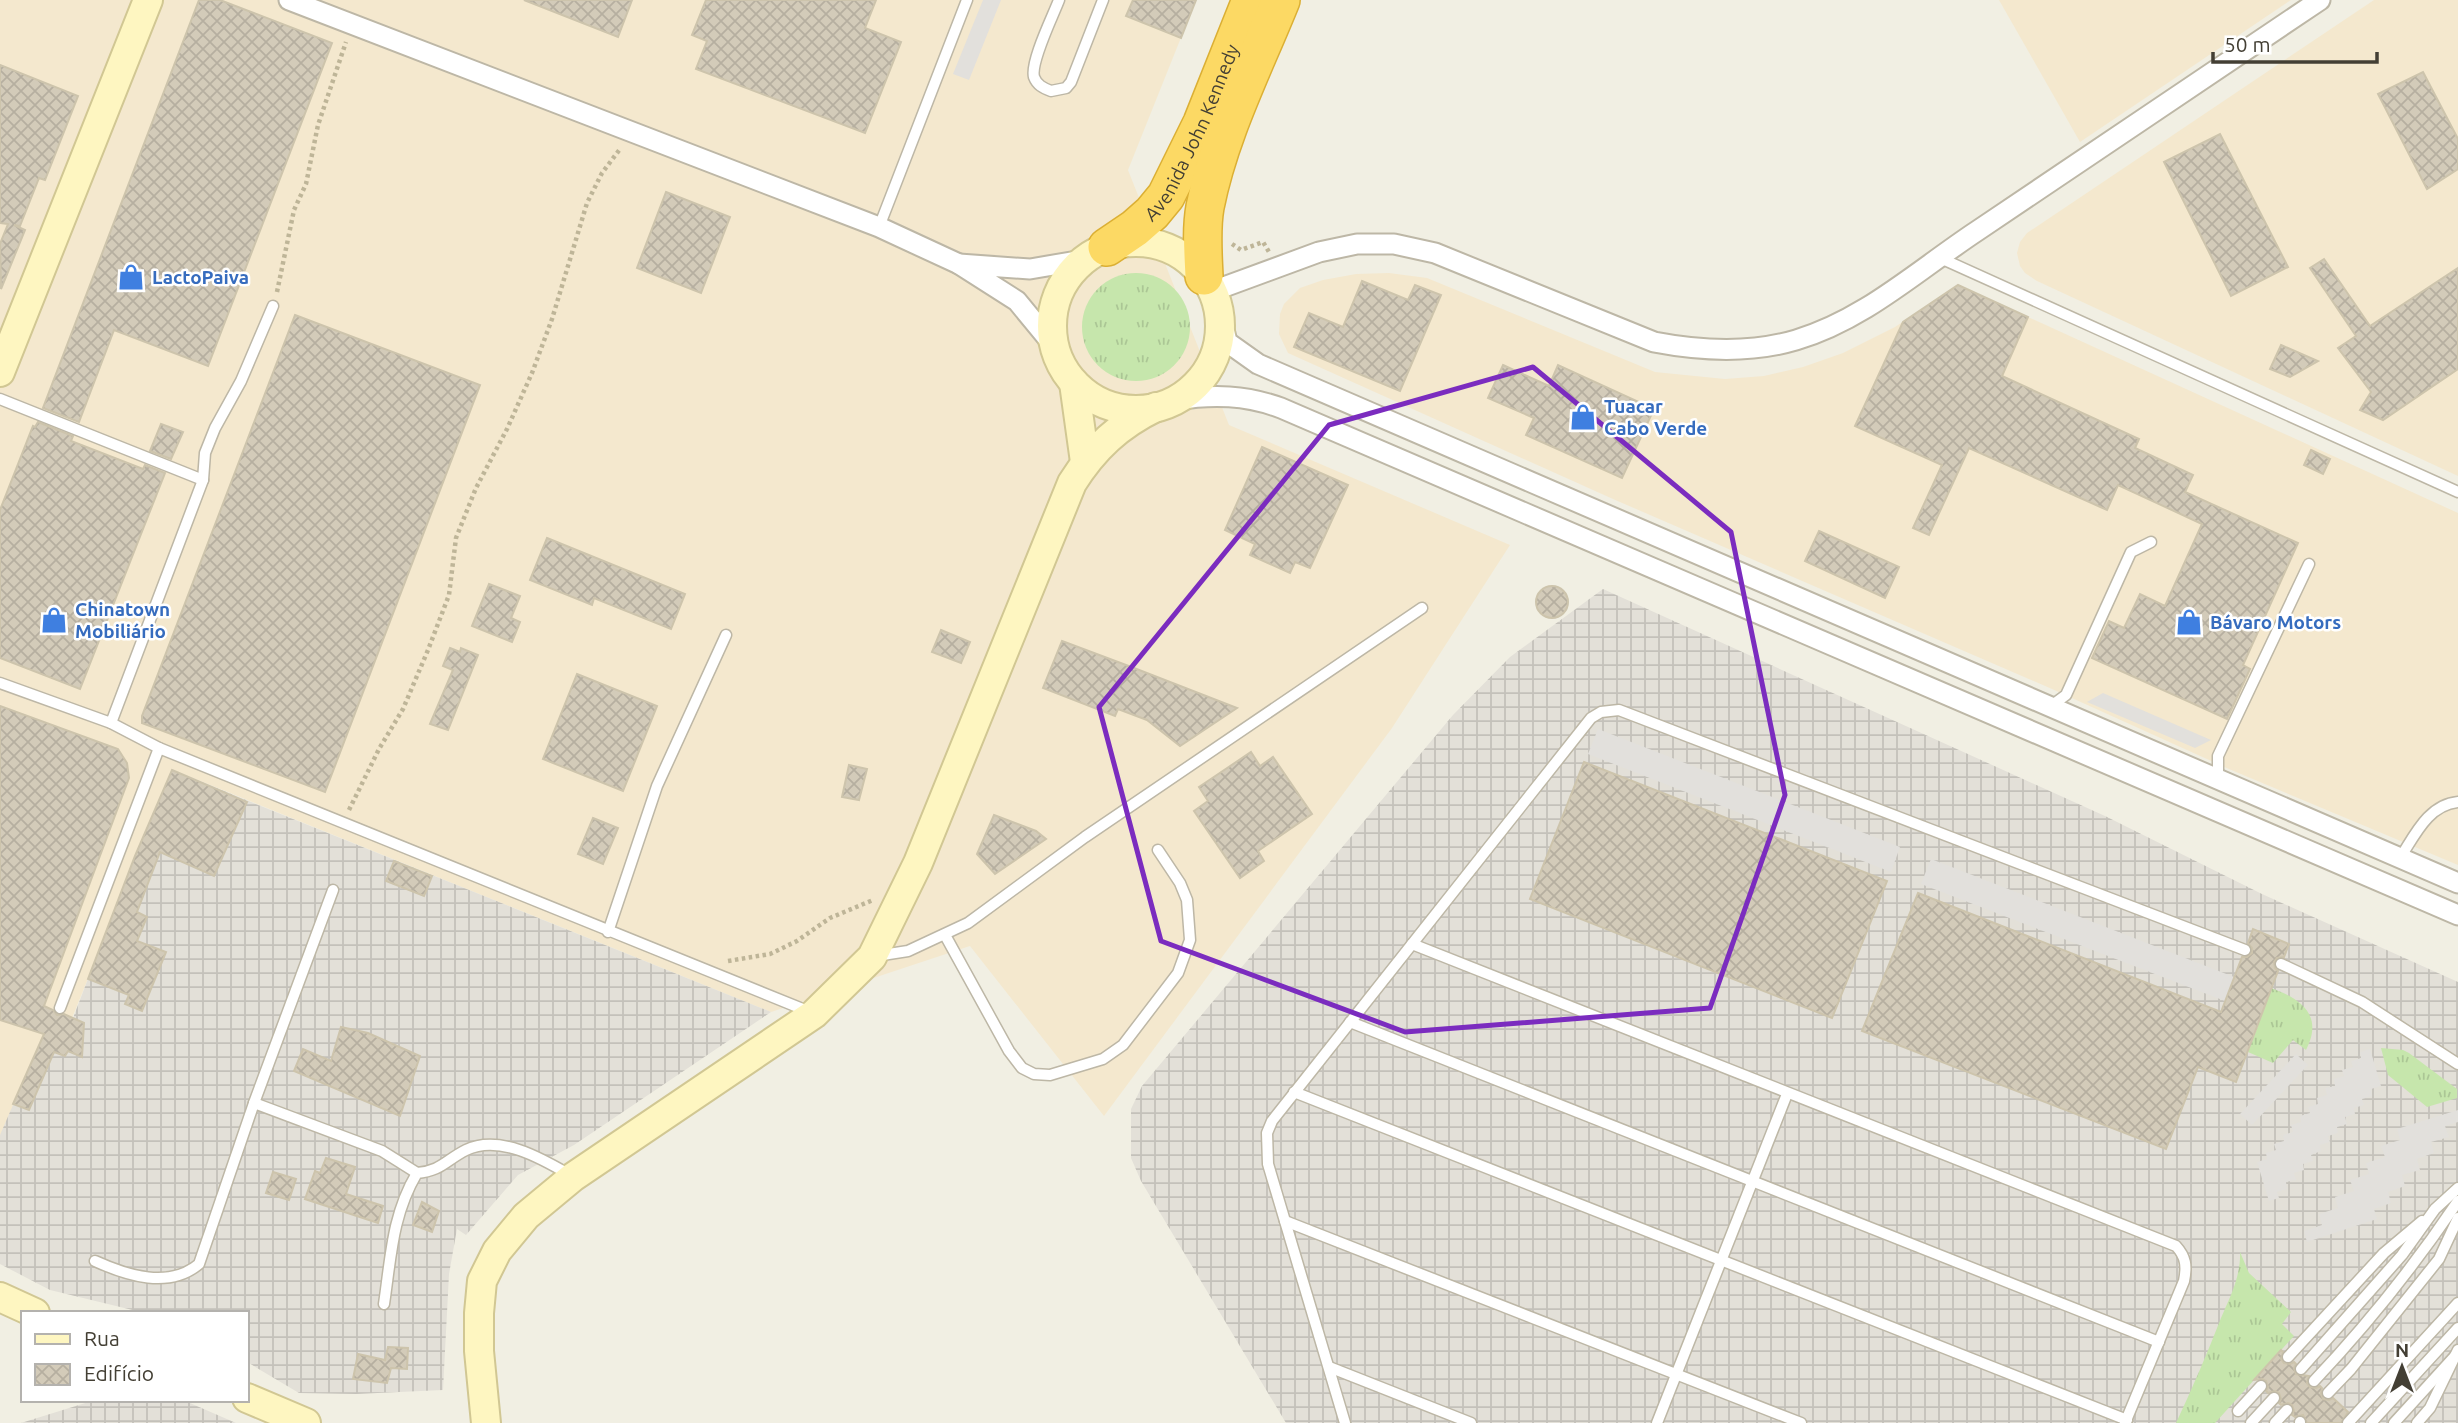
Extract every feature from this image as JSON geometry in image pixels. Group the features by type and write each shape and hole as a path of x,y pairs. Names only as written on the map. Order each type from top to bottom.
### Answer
{"highway":[{"name":"Avenida John Kennedy","path":"1095,253 1135,228 1166,196 1202,122 1251,0"},
{"name":"Avenida John Kennedy","path":"1212,293 1203,253 1205,208 1225,136 1281,0"}],"street":[{"path":"2,359 148,0"},
{"path":"289,0 879,227 959,264 1017,301 1054,346"},
{"path":"1212,293 1319,252 1357,244 1394,244 1435,253 1654,342 1688,349 1725,350 1760,348 1795,341 1832,327 1866,309 1938,257 2320,0"},
{"path":"959,264 1030,269 1134,242 1161,245 1185,257 1212,293 1227,342 1258,363 2458,883"},
{"path":"1095,253 1067,278 1056,299 1051,323 1054,346 1062,366 1074,383 1091,397 1112,406 1134,410 1205,396 1257,400 1281,408 2458,915"},
{"path":"486,1423 478,1351 482,1281 497,1251 526,1216 573,1177 814,1014 872,957 918,863 1072,483 1085,462 1116,430 1197,384 1212,363 1220,338 1212,293"},
{"path":"1074,383 1085,462"},
{"path":"0,1297 31,1311"},
{"path":"248,1398 306,1423"}],"lane":[{"path":"879,227 967,0"},
{"path":"1059,0 1034,66 1038,85 1051,91 1066,88 1071,82 1103,0"},
{"path":"1938,257 2458,492"},
{"path":"111,723 203,480 205,453 215,428 241,381 273,306"},
{"path":"0,400 203,480"},
{"path":"2050,706 2066,695 2131,552 2151,542"},
{"path":"2218,779 2218,756 2309,564"},
{"path":"872,957 908,951 968,923 1085,837 1422,608"},
{"path":"608,932 657,786 726,635"},
{"path":"0,682 111,723 159,748 814,1014"},
{"path":"1345,1423 1268,1164 1267,1133 1272,1121 1591,718 1601,712 1619,710 2245,950"},
{"path":"60,1008 159,748"},
{"path":"2400,858 2430,814 2448,803 2458,802"},
{"path":"945,935 1009,1051 1022,1068 1034,1074 1050,1074 1103,1059 1123,1045 1178,973 1190,940 1187,900 1180,883 1158,850"},
{"path":"95,1261 120,1271 150,1278 178,1276 199,1264 254,1103 333,890"},
{"path":"1294,1093 2126,1422 2183,1281 2186,1267 2183,1254 2176,1246 1412,944"},
{"path":"2281,964 2362,1002 2458,1064"},
{"path":"1350,1022 2159,1342"},
{"path":"1657,1423 1787,1094"},
{"path":"254,1103 383,1151 417,1173 443,1166 464,1151 489,1145 502,1146 539,1158 573,1177"},
{"path":"384,1304 397,1214 405,1192 417,1173"},
{"path":"2288,1357 2384,1253 2458,1188"},
{"path":"2314,1381 2420,1257 2458,1202"},
{"path":"2301,1369 2402,1255 2435,1209"},
{"path":"2328,1393 2351,1369 2438,1259 2458,1218"},
{"path":"1285,1221 1801,1423"},
{"path":"2348,1423 2458,1303"},
{"path":"2371,1423 2458,1328"},
{"path":"2394,1423 2456,1353"},
{"path":"2417,1423 2430,1408 2456,1353"},
{"path":"1329,1367 1471,1423"},
{"path":"2238,1411 2261,1386"},
{"path":"2251,1423 2274,1398"},
{"path":"2274,1423 2287,1410"}],"path":[{"path":"273,306 292,219 306,184 318,125 352,24"},
{"path":"343,824 363,780 403,709 428,650 449,595 456,538 476,488 532,373 587,203 602,173 635,133"},
{"path":"696,968 770,954 797,941 830,918 882,897"}],"highlighted area":[{"path":"1533,367 1731,532 1785,795 1710,1008 1405,1032 1161,941 1099,707 1329,425"}],"shaded area":[{"path":"0,0 1196,0 1128,170 1229,425 1510,545 1392,728 1104,1116 970,946 771,1012 173,770 72,1018 54,1011 0,1136"},
{"path":"983,0 1001,0 969,80 953,74"},
{"path":"1999,0 2291,0 2080,142"},
{"path":"2374,0 2458,0 2458,476 2037,281 2020,266 2017,253 2020,242 2027,233"},
{"path":"1389,273 1427,278 1655,372 1725,379 1764,376 1803,367 1843,353 1895,327 1958,285 2458,513 2458,865 2229,769 2052,689 1613,499 1288,353 1279,334 1280,314 1284,304 1300,288 1323,280 1356,274"},
{"path":"1603,589 2105,816 2262,894 2458,982 2458,1423 1286,1423 1141,1181 1131,1158 1131,1109 1142,1086 1453,715 1510,657"},
{"path":"2103,693 2211,740 2195,748 2087,702"},
{"path":"1598,729 1900,847 1891,872 1588,754"},
{"path":"172,770 771,1012 574,1145 518,1175 466,1235 457,1229 449,1274 443,1390 356,1394 299,1393 248,1363 248,1311 137,1311 50,1290 0,1264 0,1135 54,1010 73,1018 129,872"},
{"path":"1931,859 2234,977 2225,1001 1921,884"},
{"path":"2370,1049 2381,1086 2371,1089 2372,1096 2362,1099 2364,1105 2354,1108 2355,1114 2345,1117 2347,1124 2337,1127 2338,1133 2328,1136 2330,1142 2320,1145 2321,1151 2311,1155 2313,1161 2303,1164 2304,1170 2294,1173 2296,1180 2286,1182 2287,1189 2277,1192 2279,1198 2269,1201 2257,1162 2267,1159 2266,1153 2276,1150 2274,1144 2284,1141 2283,1135 2293,1132 2291,1125 2301,1122 2300,1116 2310,1113 2308,1107 2318,1104 2317,1098 2327,1095 2325,1088 2335,1086 2334,1079 2344,1076 2342,1070 2353,1067 2351,1061 2361,1058 2360,1052"},
{"path":"2296,1054 2308,1065 2252,1125 2240,1114"},
{"path":"2458,1110 2458,1122 2445,1126 2449,1137 2431,1142 2434,1153 2417,1159 2420,1170 2402,1175 2405,1186 2388,1192 2391,1203 2374,1209 2377,1219 2307,1242 2304,1231 2322,1225 2319,1214 2338,1208 2335,1197 2354,1191 2350,1180 2369,1174 2366,1163 2385,1157 2381,1146 2400,1140 2397,1129"},
{"path":"89,1402 188,1402 236,1423 21,1423"}],"green space":[{"path":"1136,273 1157,277 1174,289 1186,306 1190,327 1186,348 1174,365 1157,377 1136,381 1115,377 1098,365 1086,348 1082,327 1086,306 1098,289 1115,277"},
{"path":"2231,985 2266,999 2271,988 2300,1003 2311,1018 2311,1038 2306,1050 2293,1040 2273,1063 2248,1052 2258,1026 2221,1012"},
{"path":"2381,1048 2409,1053 2457,1089 2457,1098 2427,1107 2388,1075"},
{"path":"2240,1252 2249,1273 2291,1312 2282,1324 2294,1336 2215,1423 2176,1423 2237,1278"}],"building":[{"path":"199,0 220,0 332,43 208,366 114,330 79,422 43,408"},
{"path":"524,0 632,0 618,37"},
{"path":"706,0 876,0 865,28 901,42 865,133 696,69 707,41 692,35"},
{"path":"1133,0 1196,0 1181,38 1126,16"},
{"path":"0,65 78,96 45,180 39,178 20,226 14,225 25,230 1,289 0,244 8,224 0,223"},
{"path":"2423,72 2458,139 2458,169 2427,189 2378,94"},
{"path":"2220,134 2288,267 2231,296 2164,162"},
{"path":"666,192 730,217 701,293 637,268"},
{"path":"2324,259 2370,326 2458,268 2458,369 2383,420 2360,410 2371,392 2338,348 2356,336 2310,268"},
{"path":"1362,281 1408,300 1415,285 1441,295 1400,391 1294,347 1309,313 1343,327"},
{"path":"1958,285 2028,317 2002,376 2139,439 2135,448 2193,475 2185,492 2298,543 2243,665 2250,669 2227,719 2092,658 2109,621 2124,628 2140,594 2165,606 2202,524 2118,485 2107,510 1969,448 1929,535 1913,528 1942,465 1855,426 1903,322"},
{"path":"295,315 480,385 325,792 142,723 142,716"},
{"path":"2281,345 2318,361 2290,377 2270,369"},
{"path":"1503,365 1549,386 1558,365 1654,409 1622,478 1526,435 1534,418 1488,398"},
{"path":"38,422 73,436 71,441 143,469 145,465 165,473 80,689 0,658 0,510 33,426"},
{"path":"161,424 183,432 171,459 150,451"},
{"path":"1262,447 1348,485 1310,568 1295,562 1290,573 1250,555 1255,544 1225,530"},
{"path":"2311,450 2330,459 2323,474 2304,465"},
{"path":"1819,531 1899,567 1885,598 1805,561"},
{"path":"547,538 685,594 671,629 594,598 592,605 530,580"},
{"path":"489,584 520,596 511,618 520,622 512,642 472,626"},
{"path":"1552,586 1563,591 1568,602 1563,613 1552,618 1541,613 1536,602 1541,591"},
{"path":"941,630 970,642 961,663 932,652"},
{"path":"1062,641 1237,708 1180,746 1147,720 1118,709 1115,716 1043,688"},
{"path":"450,648 460,652 461,648 478,655 448,730 430,724 453,670 443,666"},
{"path":"577,674 657,706 623,791 543,759"},
{"path":"0,706 118,749 127,763 129,778 44,1006 57,1015 64,1014 84,1023 82,1057 68,1051 65,1056 54,1052 29,1110 13,1104 44,1034 0,1020"},
{"path":"1251,752 1260,766 1273,757 1312,814 1258,851 1264,861 1240,878 1194,811 1208,801 1199,787"},
{"path":"1584,762 1887,881 1832,1018 1530,899"},
{"path":"849,765 867,769 859,800 842,797"},
{"path":"172,770 247,802 214,876 160,852 137,912 147,917 137,941 166,952 142,1011 125,1004 129,995 88,979 135,856"},
{"path":"994,815 1036,831 1046,839 995,874 977,854"},
{"path":"593,818 618,828 603,864 578,854"},
{"path":"394,861 432,876 424,896 386,881"},
{"path":"1918,893 2221,1012 2242,957 2252,953 2248,943 2253,929 2289,944 2284,957 2277,958 2274,962 2278,971 2236,1082 2198,1067 2166,1149 1862,1031"},
{"path":"341,1027 368,1033 420,1056 400,1116 294,1071 303,1049 331,1061"},
{"path":"326,1158 355,1167 346,1194 383,1206 378,1223 305,1199 315,1171 320,1173"},
{"path":"273,1172 296,1179 289,1200 266,1193"},
{"path":"422,1202 439,1211 432,1232 413,1225"},
{"path":"388,1347 408,1348 407,1369 391,1368 387,1383 353,1379 358,1354 385,1360"},
{"path":"2281,1350 2284,1363 2294,1362 2296,1374 2309,1376 2307,1383 2310,1387 2320,1386 2323,1399 2333,1398 2348,1412 2341,1423 2307,1423 2303,1415 2292,1415 2292,1405 2279,1403 2279,1393 2266,1391 2266,1381 2254,1380"}],"place":[{"name":"LactoPaiva","path":"131,277"},
{"name":"Tuacar Cabo Verde","path":"1583,417"},
{"name":"Chinatown Mobiliário","path":"54,620"},
{"name":"Bávaro Motors","path":"2189,622"}]}
